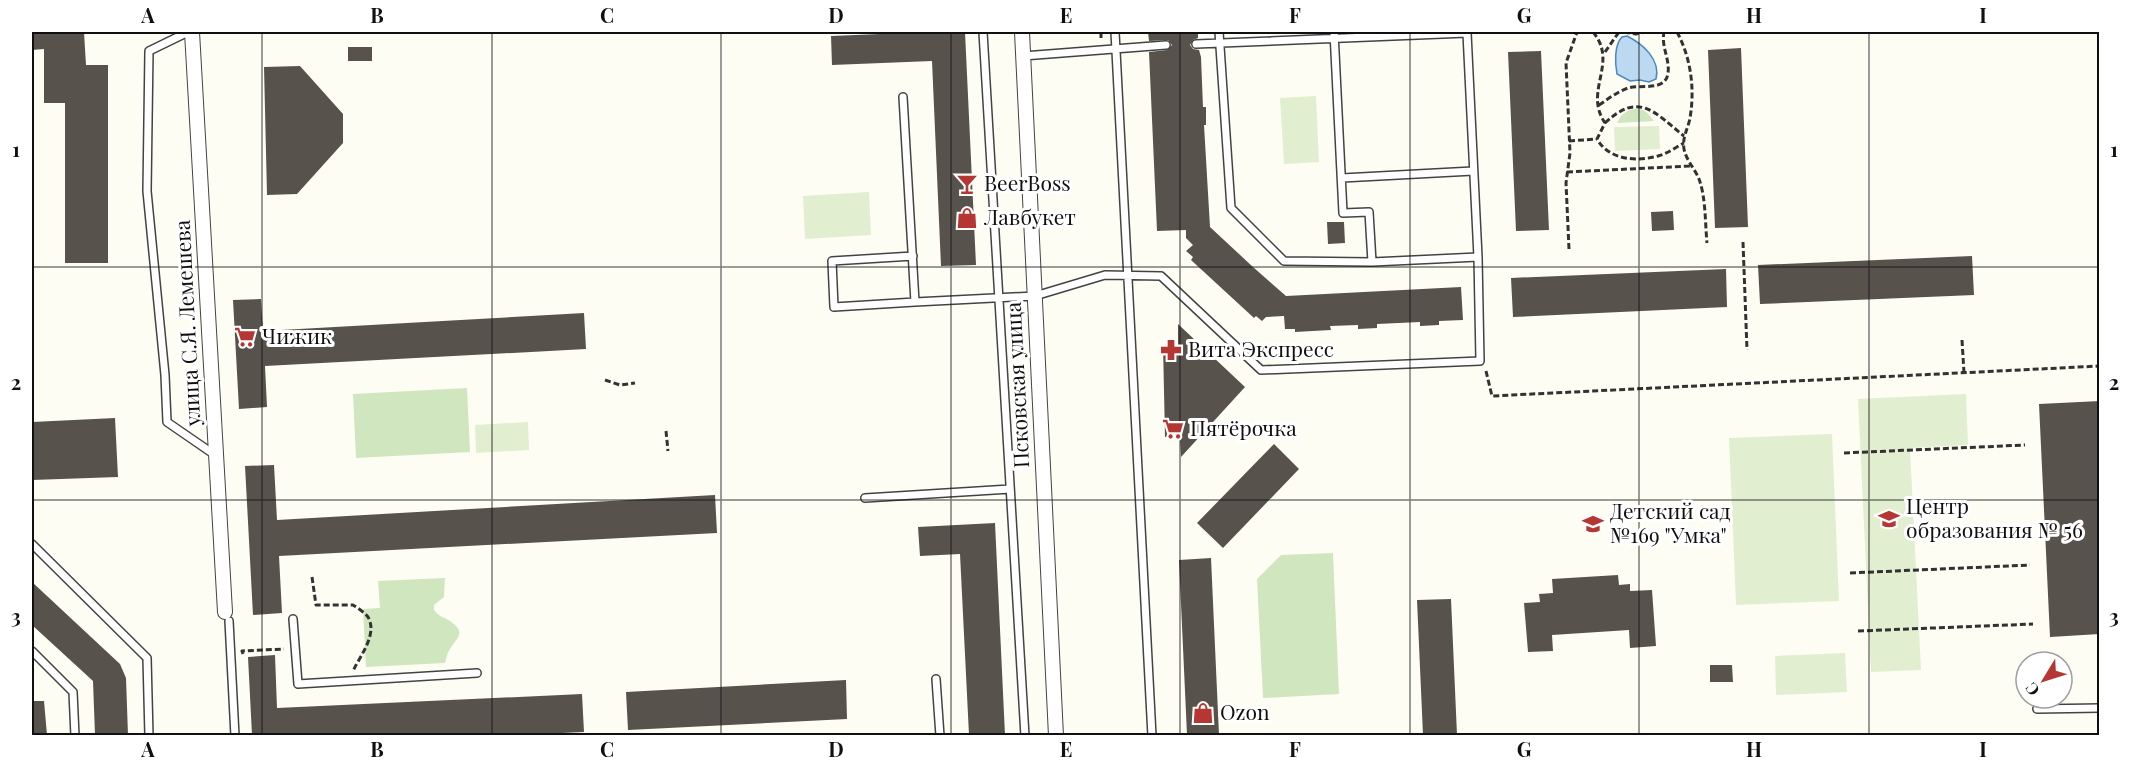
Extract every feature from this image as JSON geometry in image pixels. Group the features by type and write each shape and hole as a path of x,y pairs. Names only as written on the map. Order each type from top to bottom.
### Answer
{"street":[{"name":"улица С.Я. Лемешева","path":"192,32 227,617"},
{"name":"Псковская улица","path":"1022,32 1056,735"}],"lane":[{"path":"192,32 149,51 147,191 165,375 167,422 216,456"},
{"path":"983,32 1024,735"},
{"path":"1115,32 1152,735"},
{"path":"1219,32 1231,208 1284,261 1371,262 1478,257"},
{"path":"913,256 831,261 834,307 1035,296 1105,275 1161,276 1261,370 1480,361 1478,257 1467,32 1335,35 1196,44"},
{"path":"1335,35 1343,213 1369,212 1371,262"},
{"path":"1023,56 1166,45"},
{"path":"903,97 915,302"},
{"path":"1342,178 1473,171"},
{"path":"865,498 1010,489"},
{"path":"32,544 147,658 149,735"},
{"path":"227,617 235,735"},
{"path":"293,619 298,684 477,673"},
{"path":"32,651 73,692 75,735"},
{"path":"936,679 940,735"},
{"path":"2074,708 2100,708"}],"path":[{"path":"1569,249 1567,172 1570,153 1566,63 1577,32"},
{"path":"1593,32 1602,45 1605,59 1597,95 1600,115 1605,123"},
{"path":"1604,54 1621,32 1636,34 1645,32"},
{"path":"1599,105 1628,88 1659,86 1665,81 1668,74 1662,41 1664,32"},
{"path":"1677,32 1687,54 1692,96 1689,123 1684,136 1684,151 1701,187 1707,243"},
{"path":"1597,139 1605,123 1617,111 1632,106 1653,110 1684,136"},
{"path":"1569,141 1597,139"},
{"path":"1597,139 1611,154 1620,158 1638,159 1659,156 1684,143"},
{"path":"1567,172 1692,166"},
{"path":"1743,242 1747,350"},
{"path":"1962,340 1964,373"},
{"path":"1480,361 1488,374 1492,396 2100,366"},
{"path":"604,380 620,385 635,383"},
{"path":"666,431 668,451"},
{"path":"1845,453 2025,445"},
{"path":"1850,573 2030,565"},
{"path":"312,577 316,605 353,604 367,617 371,627 369,641 349,681"},
{"path":"1858,631 2033,624"},
{"path":"243,662 242,651 295,648"}],"green space":[{"path":"1316,96 1319,162 1284,164 1280,98"},
{"path":"1634,109 1646,112 1654,121 1617,123 1624,114"},
{"path":"1659,126 1660,149 1615,151 1614,127"},
{"path":"869,192 871,235 805,239 803,196"},
{"path":"467,388 470,452 356,458 353,394"},
{"path":"1966,394 1968,445 1910,448 1921,670 1871,672 1858,399"},
{"path":"528,422 529,450 476,453 475,425"},
{"path":"1832,434 1839,601 1736,605 1729,438"},
{"path":"1333,553 1339,694 1263,698 1257,579 1281,555"},
{"path":"445,578 444,597 434,605 434,610 455,625 459,635 448,652 445,663 366,667 363,609 380,608 378,581"},
{"path":"1845,653 1847,692 1776,695 1775,656"}],"water":[{"path":"1627,36 1649,53 1656,65 1656,79 1649,82 1630,81 1617,74 1616,50 1619,40"}],"building":[{"path":"32,32 84,32 86,65 108,65 108,263 65,263 65,103 44,103 44,49 32,50"},
{"path":"965,32 976,265 941,266 932,61 832,65 831,36"},
{"path":"1148,32 1198,32 1198,38 1190,45 1193,49 1199,50 1201,57 1203,107 1206,107 1206,125 1204,125 1210,227 1253,267 1286,296 1461,287 1463,320 1439,321 1439,325 1420,326 1420,322 1377,324 1377,328 1358,329 1358,325 1330,326 1331,330 1295,332 1295,329 1285,329 1284,316 1266,317 1262,321 1256,316 1254,318 1191,260 1193,257 1186,251 1193,245 1186,238 1186,230 1157,231 1149,52 1167,50 1172,45 1168,40 1149,41"},
{"path":"348,47 372,47 372,61 348,61"},
{"path":"1741,48 1748,227 1715,228 1708,50"},
{"path":"1541,51 1549,230 1516,231 1508,52"},
{"path":"300,66 343,114 343,143 297,194 267,195 264,67"},
{"path":"1673,211 1674,230 1652,231 1651,212"},
{"path":"1327,222 1344,222 1345,243 1328,244"},
{"path":"1972,256 1974,295 1760,304 1758,265"},
{"path":"1726,269 1727,307 1513,317 1511,278"},
{"path":"261,299 263,331 584,313 586,349 265,366 267,407 239,409 233,300"},
{"path":"1178,324 1245,387 1181,457 1180,436 1165,437 1163,345 1178,345"},
{"path":"2100,401 2100,634 2050,637 2039,404"},
{"path":"115,418 118,477 32,480 32,422"},
{"path":"1274,444 1299,469 1223,548 1197,523"},
{"path":"274,465 277,520 715,495 717,533 279,556 282,613 253,615 245,466"},
{"path":"995,523 1005,735 969,735 960,554 920,556 918,527"},
{"path":"1211,558 1219,735 1187,735 1179,560"},
{"path":"1618,575 1619,585 1630,584 1630,591 1652,590 1656,646 1630,648 1629,630 1552,635 1553,651 1528,652 1524,603 1540,602 1539,594 1553,593 1552,579"},
{"path":"32,582 120,664 126,678 128,735 95,735 93,681 32,625"},
{"path":"1451,599 1457,735 1423,735 1417,600"},
{"path":"275,655 277,708 582,694 584,732 518,735 252,735 248,657"},
{"path":"1710,665 1732,665 1733,682 1710,682"},
{"path":"846,680 847,719 628,730 626,692"},
{"path":"32,701 44,701 47,735 32,735"}],"place":[{"name":"BeerBoss","path":"967,184"},
{"name":"Лавбукет","path":"967,218"},
{"name":"Чижик","path":"245,337"},
{"name":"Вита Экспресс","path":"1171,350"},
{"name":"Пятёрочка","path":"1173,429"},
{"name":"Центр образования № 56","path":"1889,519"},
{"name":"Детский сад №169 \"Умка\"","path":"1593,524"},
{"name":"Ozon","path":"1203,713"}]}
